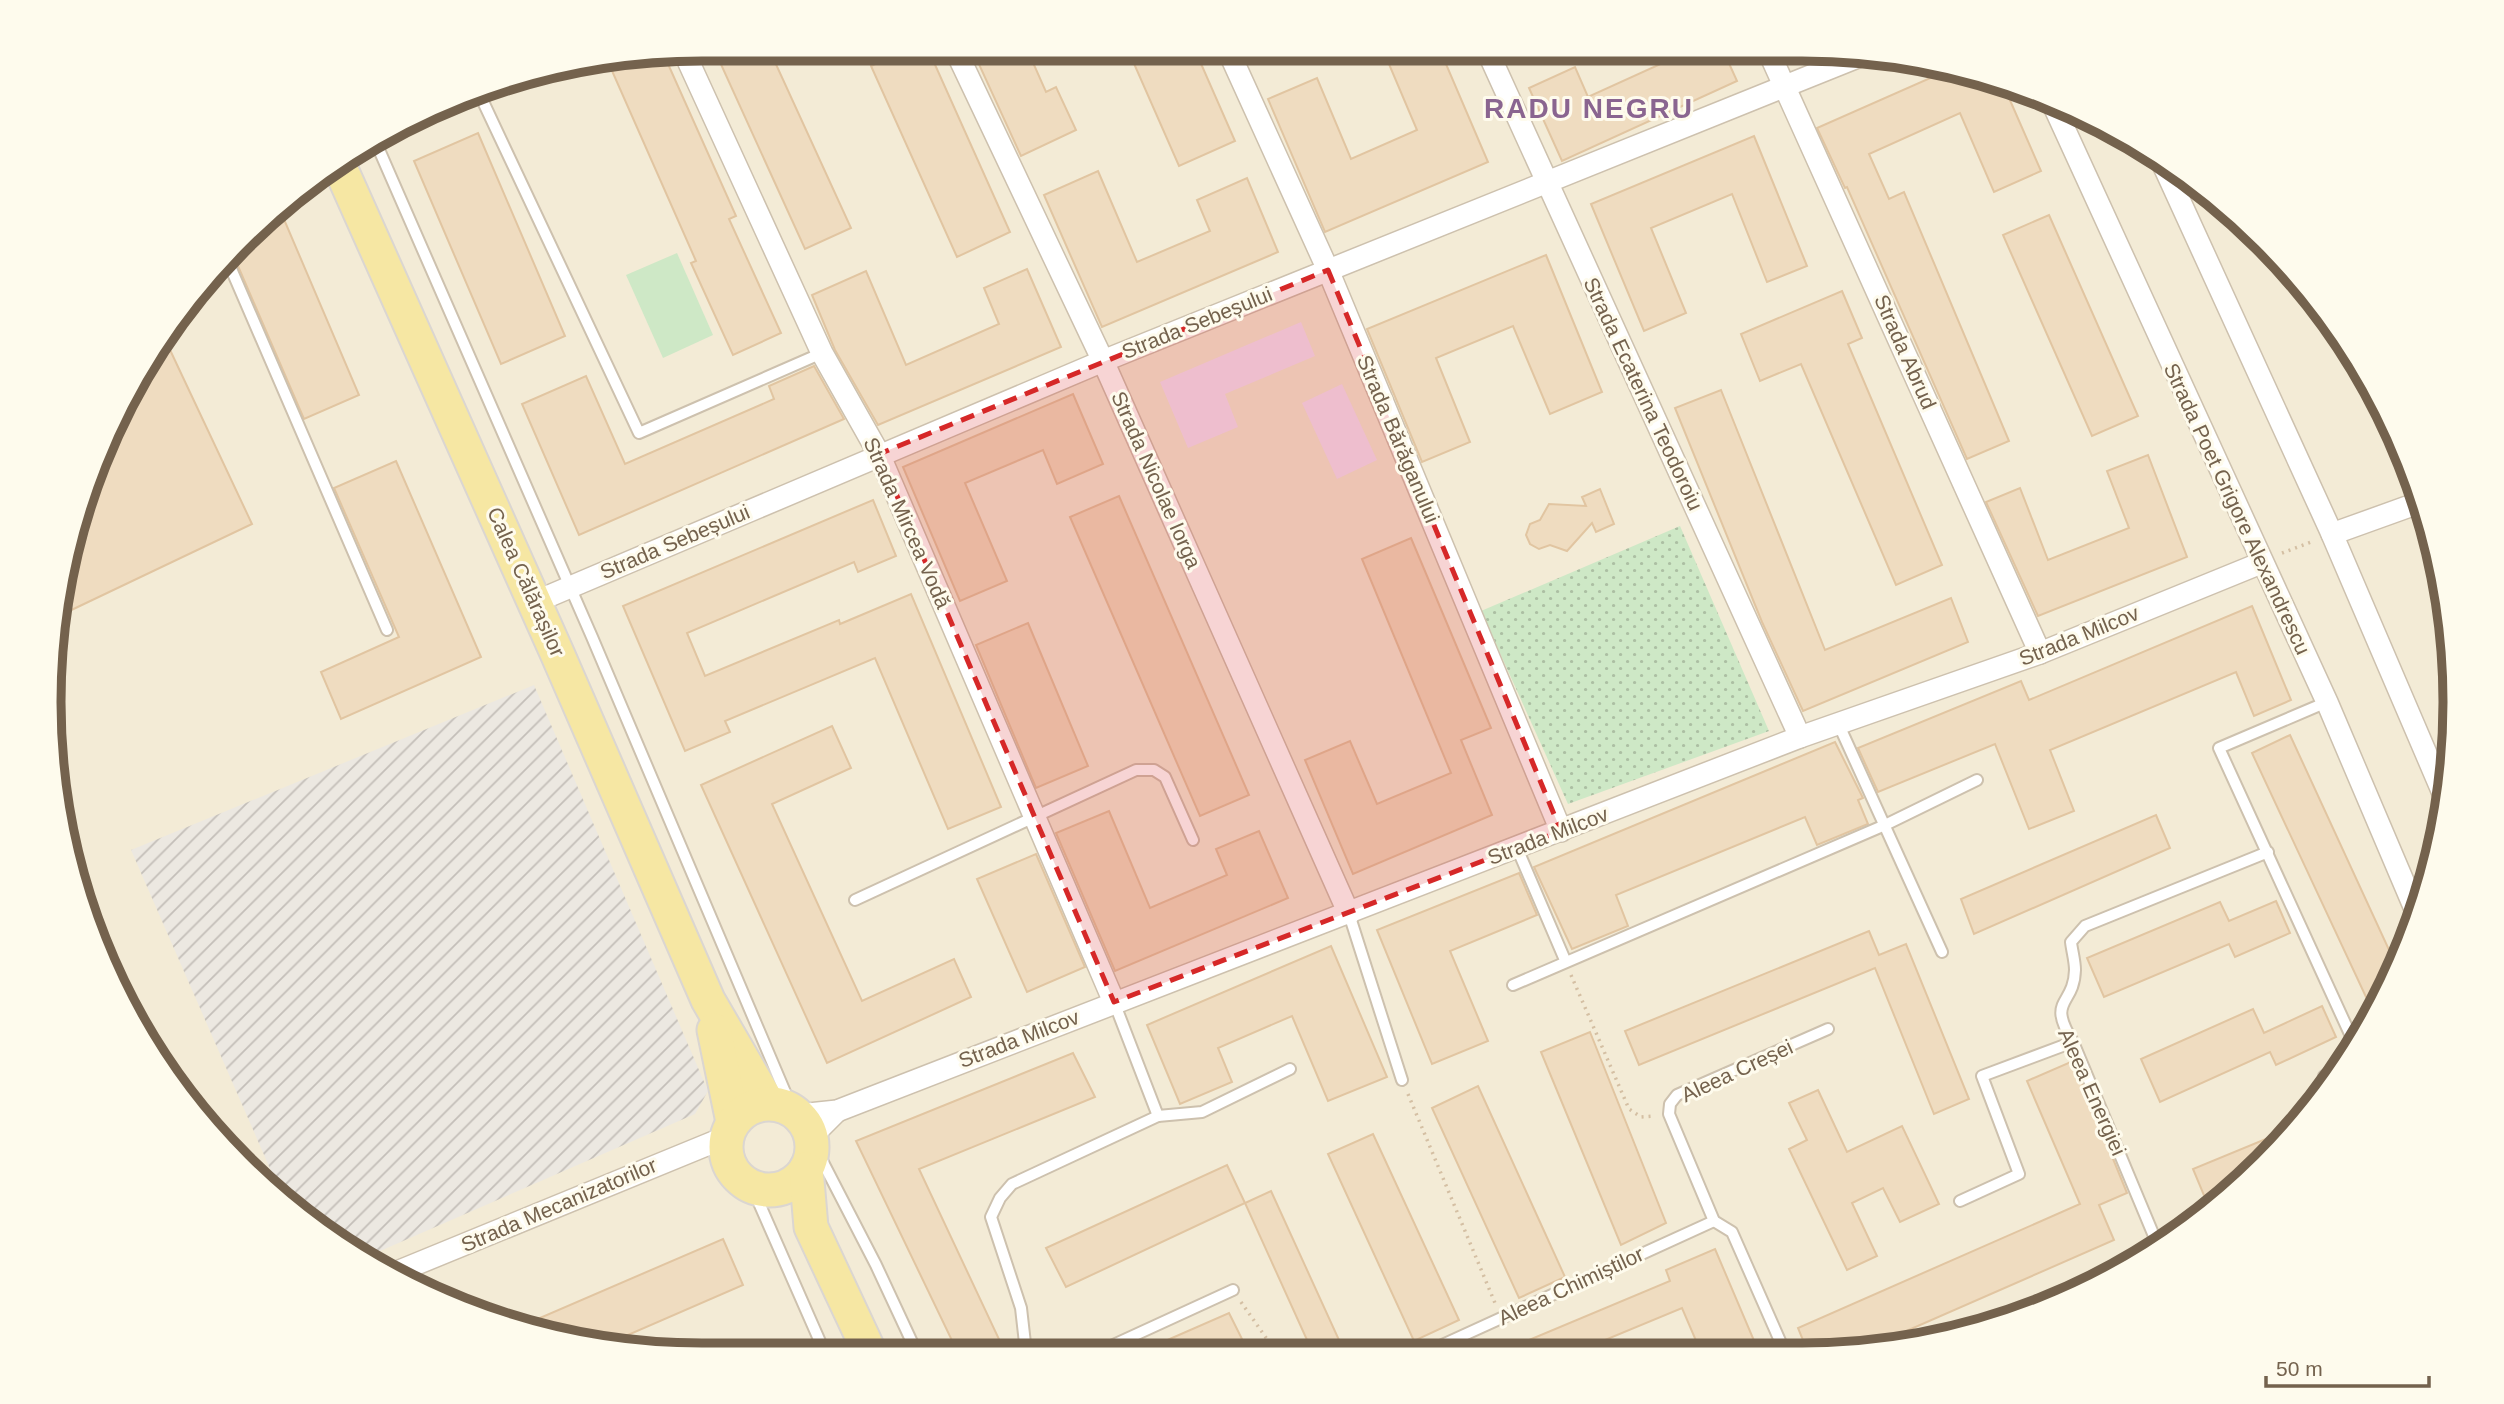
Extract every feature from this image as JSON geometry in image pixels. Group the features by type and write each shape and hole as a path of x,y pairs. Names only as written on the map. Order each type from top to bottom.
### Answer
{"main road":[{"name":"Calea Călărașilor","path":"342,172 535,602 708,1000 798,1130 811,1227 865,1343"},
{"name":"Calea Călărașilor","path":"708,1000 729,1129"},
{"path":"754,1106 798,1130 788,1186 757,1189 733,1172 725,1149 729,1129 754,1106"},
{"name":"Calea Călărașilor","path":"757,1189 811,1227"}],"street":[{"name":"Strada Nicolae Iorga","path":"961,61 1103,361 1349,914"},
{"name":"Strada Bărăganului","path":"1233,61 1328,270 1561,831"},
{"name":"Strada Ecaterina Teodoroiu","path":"1492,61 1800,737"},
{"name":"Strada Abrud","path":"1773,61 2040,653"},
{"name":"Strada Mircea Vodă","path":"688,62 822,353 879,454 1114,1002"},
{"name":"Strada Sebeșului","path":"535,602 1103,361 1844,63"},
{"name":"Strada Poet Grigore Alexandrescu","path":"2059,115 2261,563 2327,702 2411,900"},
{"path":"2169,177 2332,534 2438,780"},
{"path":"2332,534 2412,505"},
{"name":"Strada Milcov","path":"798,1130 837,1111 1114,1002 1349,914 1800,737 2040,653 2261,563"},
{"name":"Strada Mecanizatorilor","path":"405,1270 729,1129"}],"lane":[{"path":"482,100 639,433 822,353"},
{"path":"379,149 571,587 798,1130 912,1343"},
{"path":"231,268 387,630"},
{"path":"2327,702 2219,748 2350,1034"},
{"path":"1838,723 1942,952"},
{"path":"855,901 1136,770 1154,770 1165,777 1193,840"},
{"path":"1513,985 1565,960 1885,825 1977,780"},
{"path":"1517,848 1565,960"},
{"name":"Aleea Energiei","path":"2154,1237 2073,1042 2060,1021 2061,1003 2072,986 2075,970 2071,942 2085,926 2268,852"},
{"path":"1349,914 1402,1080"},
{"path":"1114,1002 1158,1115"},
{"name":"Aleea Creșei","path":"1781,1343 1732,1232 1714,1221 1669,1114 1670,1104 1677,1095 1828,1029"},
{"path":"1960,1200 2019,1174 1982,1076 2073,1042"},
{"path":"1025,1343 1021,1308 991,1217 1000,1198 1012,1184 1158,1115 1202,1112 1290,1069"},
{"path":"757,1189 821,1343"},
{"name":"Aleea Chimiștilor","path":"1446,1343 1714,1221"},
{"path":"1118,1343 1233,1290"}],"path":[{"path":"2261,563 2332,534"},
{"path":"1565,960 1629,1109 1641,1117 1669,1114"},
{"path":"1402,1080 1501,1318"},
{"path":"1233,1290 1270,1343"}],"highlighted area":[{"path":"1328,270 1561,831 1114,1002 879,454"}],"shaded area":[{"path":"660,63 1844,63 1927,74 2008,95 2085,127 2122,147 2158,169 2224,220 2284,280 2310,312 2335,346 2377,419 2409,496 2421,536 2437,618 2441,660 2443,702 2437,786 2421,868 2409,908 2377,985 2357,1022 2335,1058 2284,1124 2224,1184 2158,1235 2085,1277 2008,1309 1968,1321 1886,1337 1802,1343 660,1341 577,1330 496,1309 419,1277 382,1257 346,1235 280,1184 220,1124 169,1058 127,985 110,947 83,868 67,786 63,744 61,702 67,618 83,536 95,496 127,419 169,346 220,280 280,220 346,169 419,127 457,110 536,83 618,67"},
{"path":"1301,322 1315,356 1225,394 1238,427 1188,448 1160,382"},
{"path":"1342,384 1377,460 1337,479 1302,403"},
{"path":"534,685 708,1091 695,1114 375,1253 346,1235 274,1179 131,850"}],"green space":[{"path":"677,253 713,335 663,358 626,275"},
{"path":"1680,526 1769,731 1568,804 1481,611"}],"building":[{"path":"719,61 774,61 851,228 805,249"},
{"path":"882,61 933,61 1010,232 957,257 871,66"},
{"path":"977,61 1032,61 1046,92 1056,87 1076,130 1021,156"},
{"path":"1133,61 1200,61 1235,141 1179,166"},
{"path":"1388,61 1445,61 1488,162 1325,232 1268,99 1317,78 1351,159 1417,130"},
{"path":"1667,61 1728,61 1737,81 1562,161 1529,88 1575,67 1588,97"},
{"path":"667,63 736,216 729,219 781,333 733,355 691,263 696,261 611,68"},
{"path":"1935,76 2008,95 2041,171 1994,192 1960,113 1869,154 1889,199 1904,192 2009,441 1967,459 1847,187 1845,188 1817,128"},
{"path":"478,133 565,336 501,364 414,161"},
{"path":"1754,136 1807,266 1767,282 1732,194 1651,228 1686,313 1644,331 1591,204"},
{"path":"1098,171 1137,262 1210,231 1197,200 1247,178 1278,252 1102,327 1044,195"},
{"path":"2049,215 2138,416 2092,436 2003,235"},
{"path":"283,217 359,395 304,419 236,262"},
{"path":"1546,255 1602,392 1550,414 1513,326 1436,358 1470,442 1422,462 1367,329"},
{"path":"1027,269 1061,347 878,425 835,350 812,295 866,271 906,365 999,324 984,288"},
{"path":"1842,291 1862,338 1848,344 1942,565 1896,585 1801,364 1760,381 1741,334"},
{"path":"169,347 252,524 68,612 83,536 95,496 127,419"},
{"path":"814,366 844,419 579,535 522,404 586,376 625,464 774,399 769,386"},
{"path":"1721,390 1825,650 1951,598 1968,642 1803,711 1762,622 1675,408"},
{"path":"1073,394 1103,464 1057,484 1043,450 965,483 1007,581 960,601 903,467"},
{"path":"2148,455 2187,557 2038,616 1986,502 2020,488 2048,560 2129,528 2107,471"},
{"path":"396,461 481,657 341,719 321,672 399,637 334,488"},
{"path":"1600,489 1614,524 1596,532 1592,523 1567,551 1550,545 1539,549 1530,544 1526,535 1530,524 1540,520 1549,504 1586,506 1582,497"},
{"path":"1119,496 1249,795 1200,816 1070,517"},
{"path":"873,500 896,556 858,572 854,562 687,633 705,676 839,620 840,624 911,594 1001,807 948,829 875,658 725,721 730,732 685,751 623,606"},
{"path":"1411,538 1491,728 1461,740 1492,815 1353,874 1305,760 1350,741 1377,804 1451,773 1362,559"},
{"path":"2252,606 2291,700 2254,716 2236,672 2050,750 2074,811 2029,829 1995,744 1878,792 1858,748 2021,681 2029,700"},
{"path":"1028,623 1088,766 1036,788 976,645"},
{"path":"832,726 851,768 772,804 862,1001 954,959 971,997 827,1063 701,785"},
{"path":"2290,735 2391,954 2368,1001 2252,753"},
{"path":"1835,742 1863,798 1858,800 1868,824 1817,845 1805,817 1616,895 1628,926 1572,949 1534,867"},
{"path":"1109,811 1150,908 1227,875 1216,849 1259,831 1288,898 1115,971 1056,833"},
{"path":"2156,815 2170,848 1974,934 1961,899"},
{"path":"1036,854 1085,967 1027,992 977,879"},
{"path":"1519,873 1537,915 1450,951 1488,1041 1432,1064 1377,930"},
{"path":"2276,901 2290,933 2235,957 2229,944 2104,997 2087,958 2220,902 2229,921"},
{"path":"1869,931 1879,955 1906,944 1969,1099 1934,1114 1875,968 1639,1065 1625,1031"},
{"path":"1331,946 1387,1077 1328,1101 1292,1016 1218,1048 1232,1082 1180,1104 1147,1025"},
{"path":"2322,1006 2336,1037 2276,1065 2270,1052 2160,1102 2141,1059 2253,1009 2264,1033"},
{"path":"1590,1032 1666,1223 1621,1245 1541,1052"},
{"path":"1073,1053 1095,1097 919,1169 1001,1343 953,1343 856,1141"},
{"path":"2073,1061 2127,1193 2099,1205 2114,1240 1897,1335 1804,1343 1798,1328 2080,1204 2027,1081"},
{"path":"1478,1086 1565,1277 1519,1298 1432,1108"},
{"path":"1818,1090 1847,1152 1902,1126 1939,1204 1900,1222 1883,1188 1852,1203 1877,1256 1847,1270 1789,1149 1807,1140 1789,1103"},
{"path":"1373,1134 1459,1320 1414,1341 1328,1154"},
{"path":"2273,1136 2206,1199 2193,1169"},
{"path":"1227,1165 1245,1203 1066,1287 1046,1248"},
{"path":"1271,1191 1340,1343 1308,1343 1245,1203"},
{"path":"723,1239 743,1285 622,1337 534,1320"},
{"path":"1715,1249 1755,1343 1697,1343 1682,1308 1598,1343 1522,1343 1670,1281 1666,1270"},
{"path":"1229,1313 1244,1343 1161,1343"}],"district":[{"name":"RADU NEGRU","path":"1589,108"}]}
